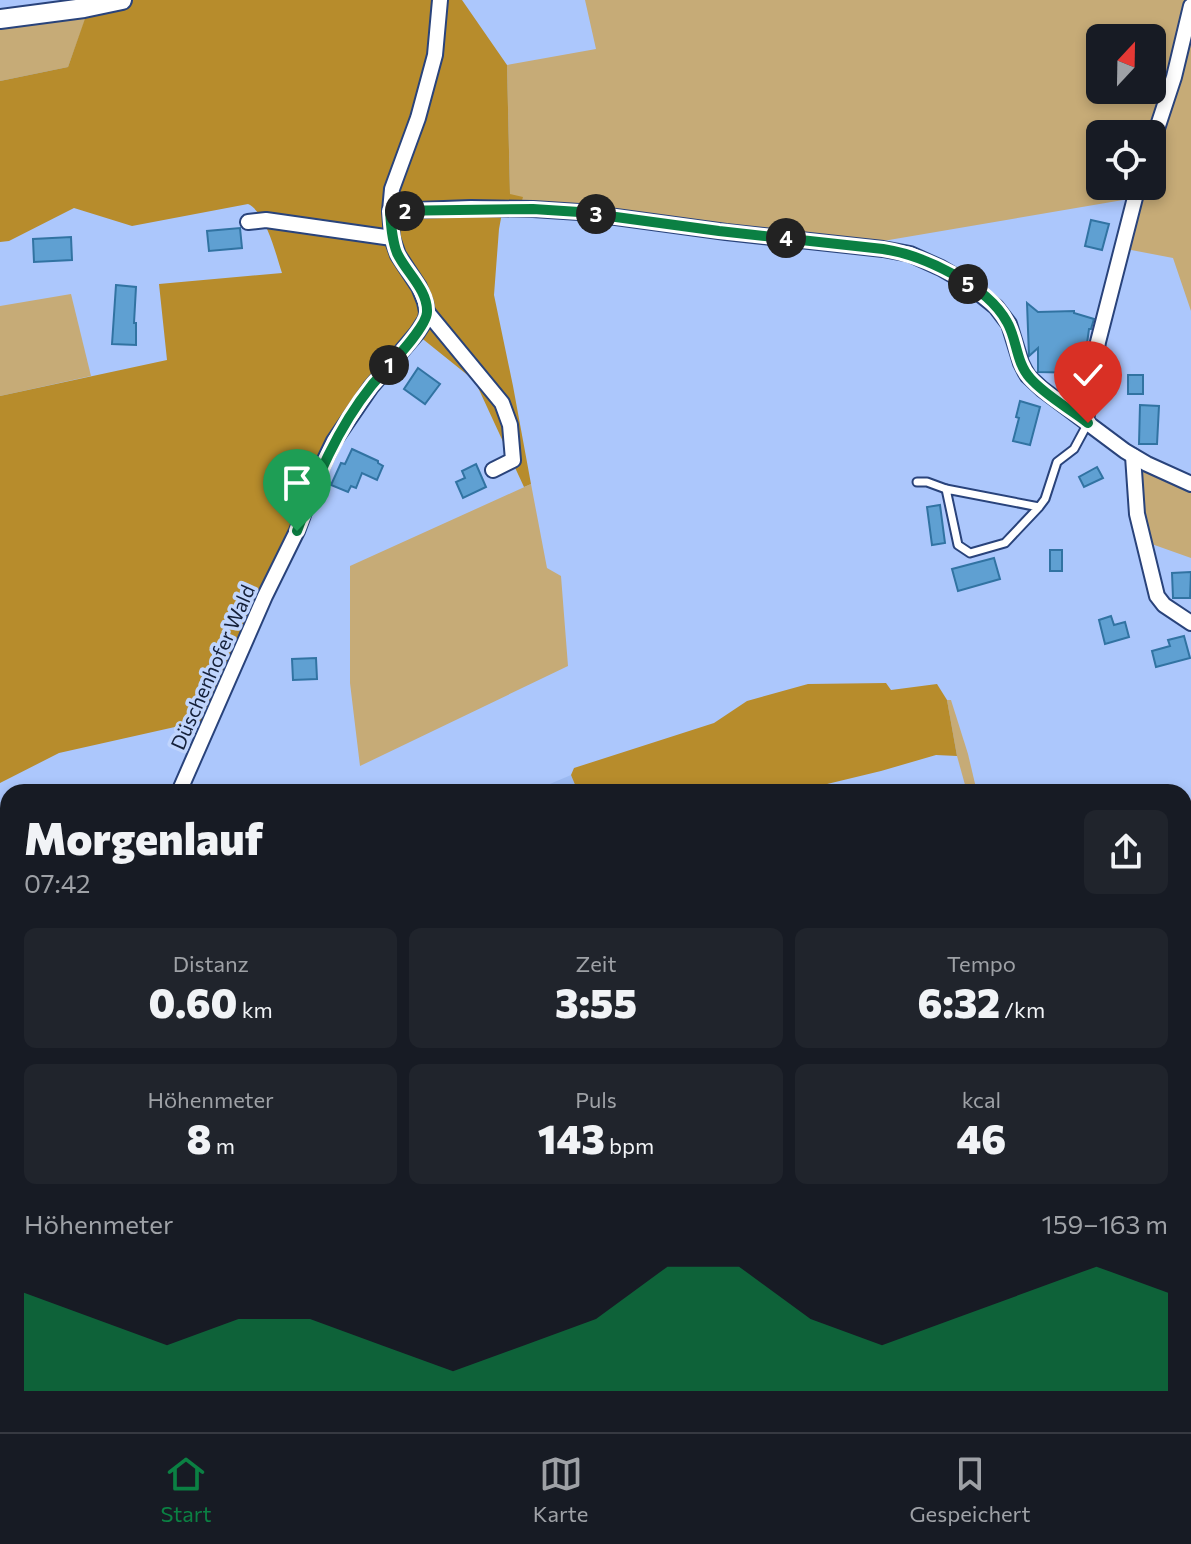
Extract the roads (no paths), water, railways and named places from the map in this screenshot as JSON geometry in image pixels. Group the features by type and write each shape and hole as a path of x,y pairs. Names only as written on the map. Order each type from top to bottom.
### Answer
{"street":[{"path":"0,19 122,0"},
{"path":"440,0 435,55 418,118 392,189 392,238 398,255 419,287 427,312 502,403 510,425 513,460 493,470"},
{"path":"1160,120 1191,6"},
{"path":"1087,422 1098,342 1134,200"},
{"path":"390,211 487,208 579,212 910,254 965,282 996,307 1009,324 1028,376 1133,456 1191,484"},
{"path":"248,222 266,220 392,238"},
{"name":"Düschenhofer Wald","path":"183,784 297,531 334,441 371,387 419,329 427,312"},
{"path":"1133,456 1137,514 1157,596 1164,605 1191,623"}],"lane":[{"path":"946,489 958,545 970,553 1005,543 1045,499 1057,462 1074,449 1087,422"},
{"path":"917,482 1039,507"}]}
